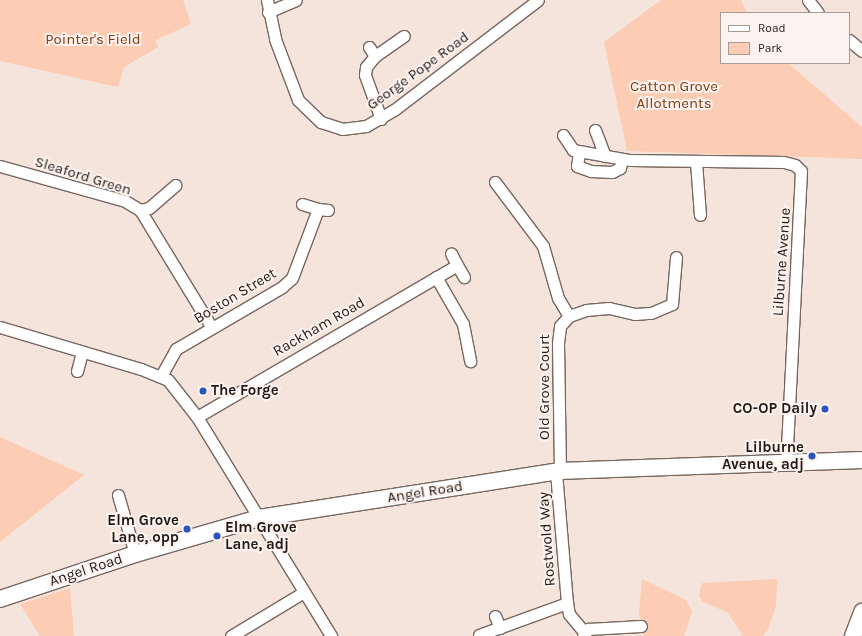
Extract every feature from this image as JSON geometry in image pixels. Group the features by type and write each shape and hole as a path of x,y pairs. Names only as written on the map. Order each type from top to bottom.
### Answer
{"street":[{"name":"George Pope Road","path":"266,0 268,12 286,73 298,100 321,122 342,129 366,126 381,118 538,0"},
{"path":"268,12 296,0"},
{"path":"808,0 817,12"},
{"path":"381,118 364,75 366,67 372,52 404,36"},
{"path":"850,41 862,51"},
{"path":"595,130 604,156"},
{"path":"563,135 572,150 579,152 577,166 591,171 612,172 620,168 622,159"},
{"name":"Lilburne Avenue","path":"579,152 622,159 696,162 784,162 795,165 801,171 786,463"},
{"path":"696,162 700,215"},
{"name":"Sleaford Green","path":"0,166 125,201 140,210 212,328"},
{"path":"495,182 543,246 558,298 569,316 586,310 609,308 635,314 651,313 668,307 672,304 673,298 676,257"},
{"path":"140,210 149,208 175,185"},
{"name":"Boston Street","path":"161,376 176,349 282,287 292,278 323,209 302,204"},
{"path":"451,252 464,277"},
{"name":"Rackham Road","path":"197,417 457,265"},
{"path":"436,277 462,324 470,361"},
{"name":"Old Grove Court","path":"558,472 558,343 560,326 569,316"},
{"path":"0,327 161,376 178,390 197,417 330,636"},
{"path":"77,371 82,352"},
{"name":"Angel Road","path":"0,599 135,554 259,518 558,472 862,460"},
{"name":"Rostwold Way","path":"558,472 569,614 584,634 619,632 640,626"},
{"path":"118,495 135,554"},
{"path":"231,636 304,592"},
{"name":"Rostwold Way","path":"479,635 567,603"},
{"path":"853,636 862,612"},
{"path":"496,616 500,628"}],"green space":[{"name":"Pointer's Field","path":"0,0 183,0 191,24 156,40 158,47 124,67 118,87 0,61"},
{"name":"Catton Grove Allotments","path":"661,0 741,0 747,12 720,12 720,64 789,64 862,127 862,159 627,151 604,42"},
{"path":"0,437 84,475 0,542"},
{"path":"642,579 686,600 692,612 684,636 643,636 639,611"},
{"path":"777,579 776,606 768,629 763,636 743,636 728,613 702,601 699,596 702,583"},
{"path":"70,588 74,636 40,636 20,604"}],"place":[{"name":"The Forge","path":"203,391"},
{"name":"CO-OP Daily","path":"825,409"},
{"name":"Lilburne Avenue, adj","path":"812,456"},
{"name":"Elm Grove Lane, opp","path":"187,529"},
{"name":"Elm Grove Lane, adj","path":"217,536"}]}
